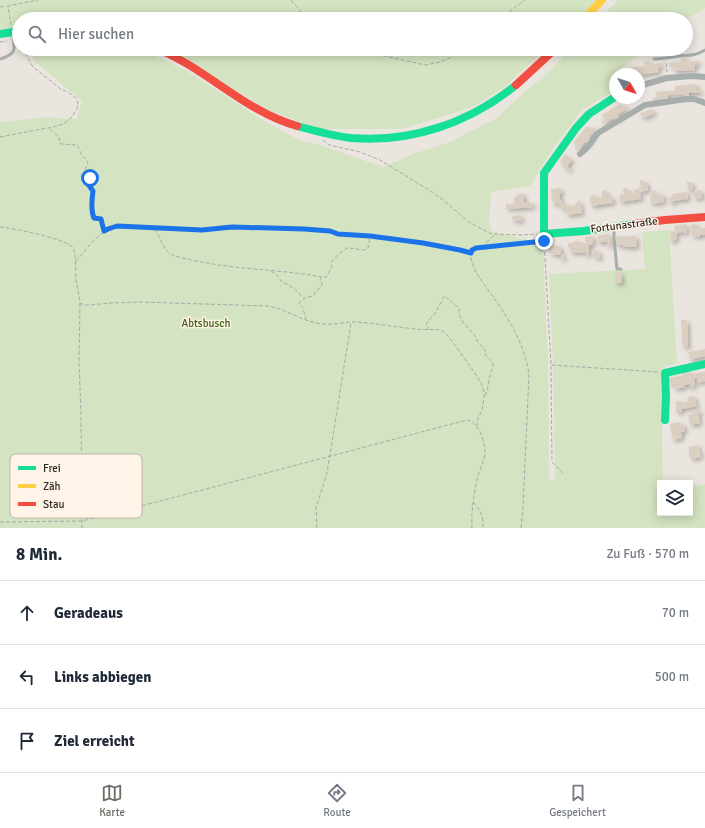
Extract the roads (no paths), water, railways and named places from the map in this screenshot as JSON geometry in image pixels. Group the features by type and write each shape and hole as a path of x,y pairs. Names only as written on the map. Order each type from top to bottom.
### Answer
{"main road":[{"path":"591,12 602,0"},
{"path":"0,34 12,32"},
{"path":"168,56 192,66 253,106 290,124 334,136 373,139 402,137 426,132 446,126 470,115 493,102 511,89 530,74 548,56"},
{"name":"Fortunastraße","path":"609,101 589,114 576,128 544,173 544,234 614,227 680,218 705,217"},
{"path":"665,420 665,373 705,364"}],"street":[{"path":"645,84 667,78 692,76 705,77"},
{"path":"580,154 598,134 645,105 686,99 694,99 705,103"}],"lane":[{"path":"693,55 705,50"},
{"path":"0,59 12,55"},
{"path":"654,59 682,56"},
{"path":"614,227 617,269 621,269"}],"park label":[{"name":"Abtsbusch","path":"206,323"}]}
